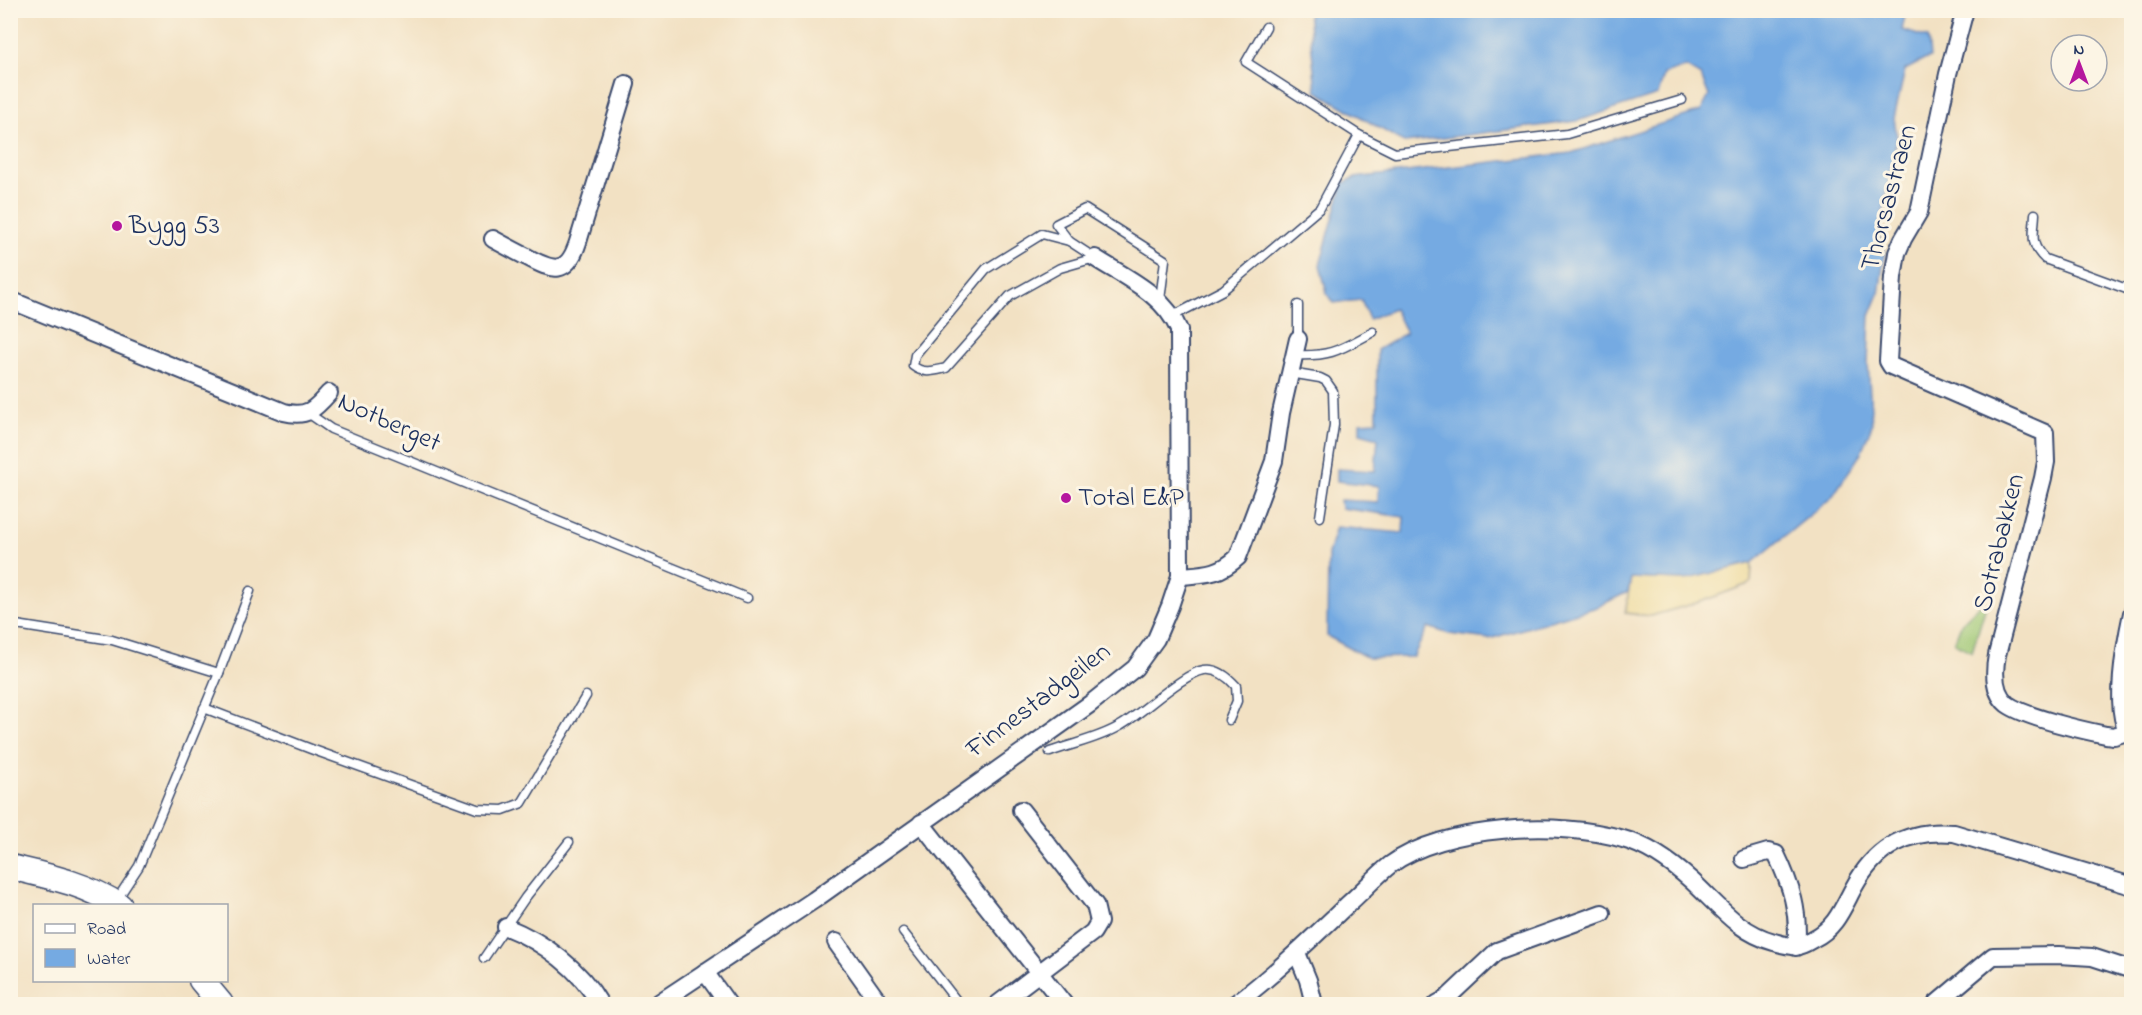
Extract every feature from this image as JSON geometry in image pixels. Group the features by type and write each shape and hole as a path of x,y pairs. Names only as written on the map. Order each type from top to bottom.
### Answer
{"main road":[{"path":"10,867 87,888 118,904"},
{"path":"202,982 220,1005"}],"street":[{"name":"Thorsastraen","path":"1891,366 1887,352 1897,253 1902,239 1919,212 1948,74 1965,10"},
{"path":"493,239 548,268 560,267 569,261 578,242 626,84"},
{"name":"Finnestadgeilen","path":"657,1005 814,900 1090,704 1135,668 1156,639 1180,576 1179,330 1173,316 1160,300 1095,258"},
{"name":"Notberget","path":"10,299 262,403 296,415 308,412"},
{"path":"1180,576 1218,572 1238,557 1274,461 1281,413 1296,347"},
{"name":"Sotrabakken","path":"1891,366 2045,433 2046,462 2043,478 1997,655 1996,686 2006,703 2021,711 2106,735 2129,734"},
{"path":"308,412 329,393"},
{"path":"2129,734 2123,710 2121,679 2122,660 2132,612"},
{"path":"998,1005 1093,932 1099,922 1095,905 1022,810"},
{"path":"921,823 1064,1005"},
{"path":"1235,1005 1296,953 1391,865 1420,848 1478,833 1537,829 1603,834 1625,839 1647,848 1683,873 1741,927 1765,940 1796,946 1818,937 1840,916 1861,875 1886,848 1904,838 1926,832 1954,833 2132,886"},
{"path":"1744,859 1768,852 1776,854 1796,905 1796,946"},
{"path":"1437,1005 1497,951 1602,914"},
{"path":"506,927 520,933 572,967 588,985 600,1005"},
{"path":"836,942 880,1005"},
{"path":"1296,953 1308,980 1314,1005"},
{"path":"1936,1005 1993,956 2092,957 2132,970"},
{"path":"705,972 728,1005"}],"lane":[{"path":"1266,27 1246,62 1359,135 1395,153 1567,134 1682,100"},
{"path":"1173,316 1223,291 1320,208 1359,135"},
{"path":"1069,241 1056,224 1085,209 1165,260 1160,300"},
{"path":"2035,214 2033,242 2036,250 2045,259 2132,291"},
{"path":"1042,234 1069,241 1095,258 1060,268 1010,296 946,368 932,372 920,371 913,366 915,356 986,269 1042,234"},
{"path":"1298,305 1296,347 1316,356 1331,354 1373,332"},
{"path":"1290,374 1320,378 1330,386 1332,391 1334,425 1320,518"},
{"name":"Notberget","path":"308,412 331,429 747,598"},
{"path":"118,904 139,866 219,673 250,591"},
{"path":"10,624 112,640 219,673"},
{"path":"1050,752 1085,742 1118,728 1189,676 1205,670 1222,674 1236,686 1237,701 1229,720"},
{"path":"204,708 477,809 503,810 522,802 586,696"},
{"path":"484,958 525,898 570,842"},
{"path":"903,932 959,1005"}],"green space":[{"path":"1980,604 1986,606 1972,652 1954,643 1962,622"}],"sand":[{"path":"1752,563 1751,583 1703,601 1651,616 1625,613 1631,578 1684,580"}],"water":[{"path":"1308,11 1906,11 1902,30 1928,38 1930,57 1905,70 1894,118 1897,137 1878,234 1885,251 1879,294 1870,316 1868,363 1872,425 1860,455 1832,497 1752,563 1684,580 1631,578 1628,592 1597,607 1489,639 1449,634 1428,627 1413,657 1368,658 1327,636 1328,554 1336,527 1403,533 1404,517 1341,508 1340,500 1378,502 1379,486 1337,481 1337,469 1375,471 1378,438 1360,433 1360,422 1377,421 1377,350 1406,333 1394,309 1369,319 1361,300 1333,303 1327,294 1320,265 1343,183 1354,178 1571,153 1701,111 1709,96 1701,76 1686,67 1664,74 1658,95 1577,121 1405,143 1316,91"}],"place":[{"name":"Bygg 53","path":"117,226"},
{"name":"Total E&P","path":"1066,498"}]}
